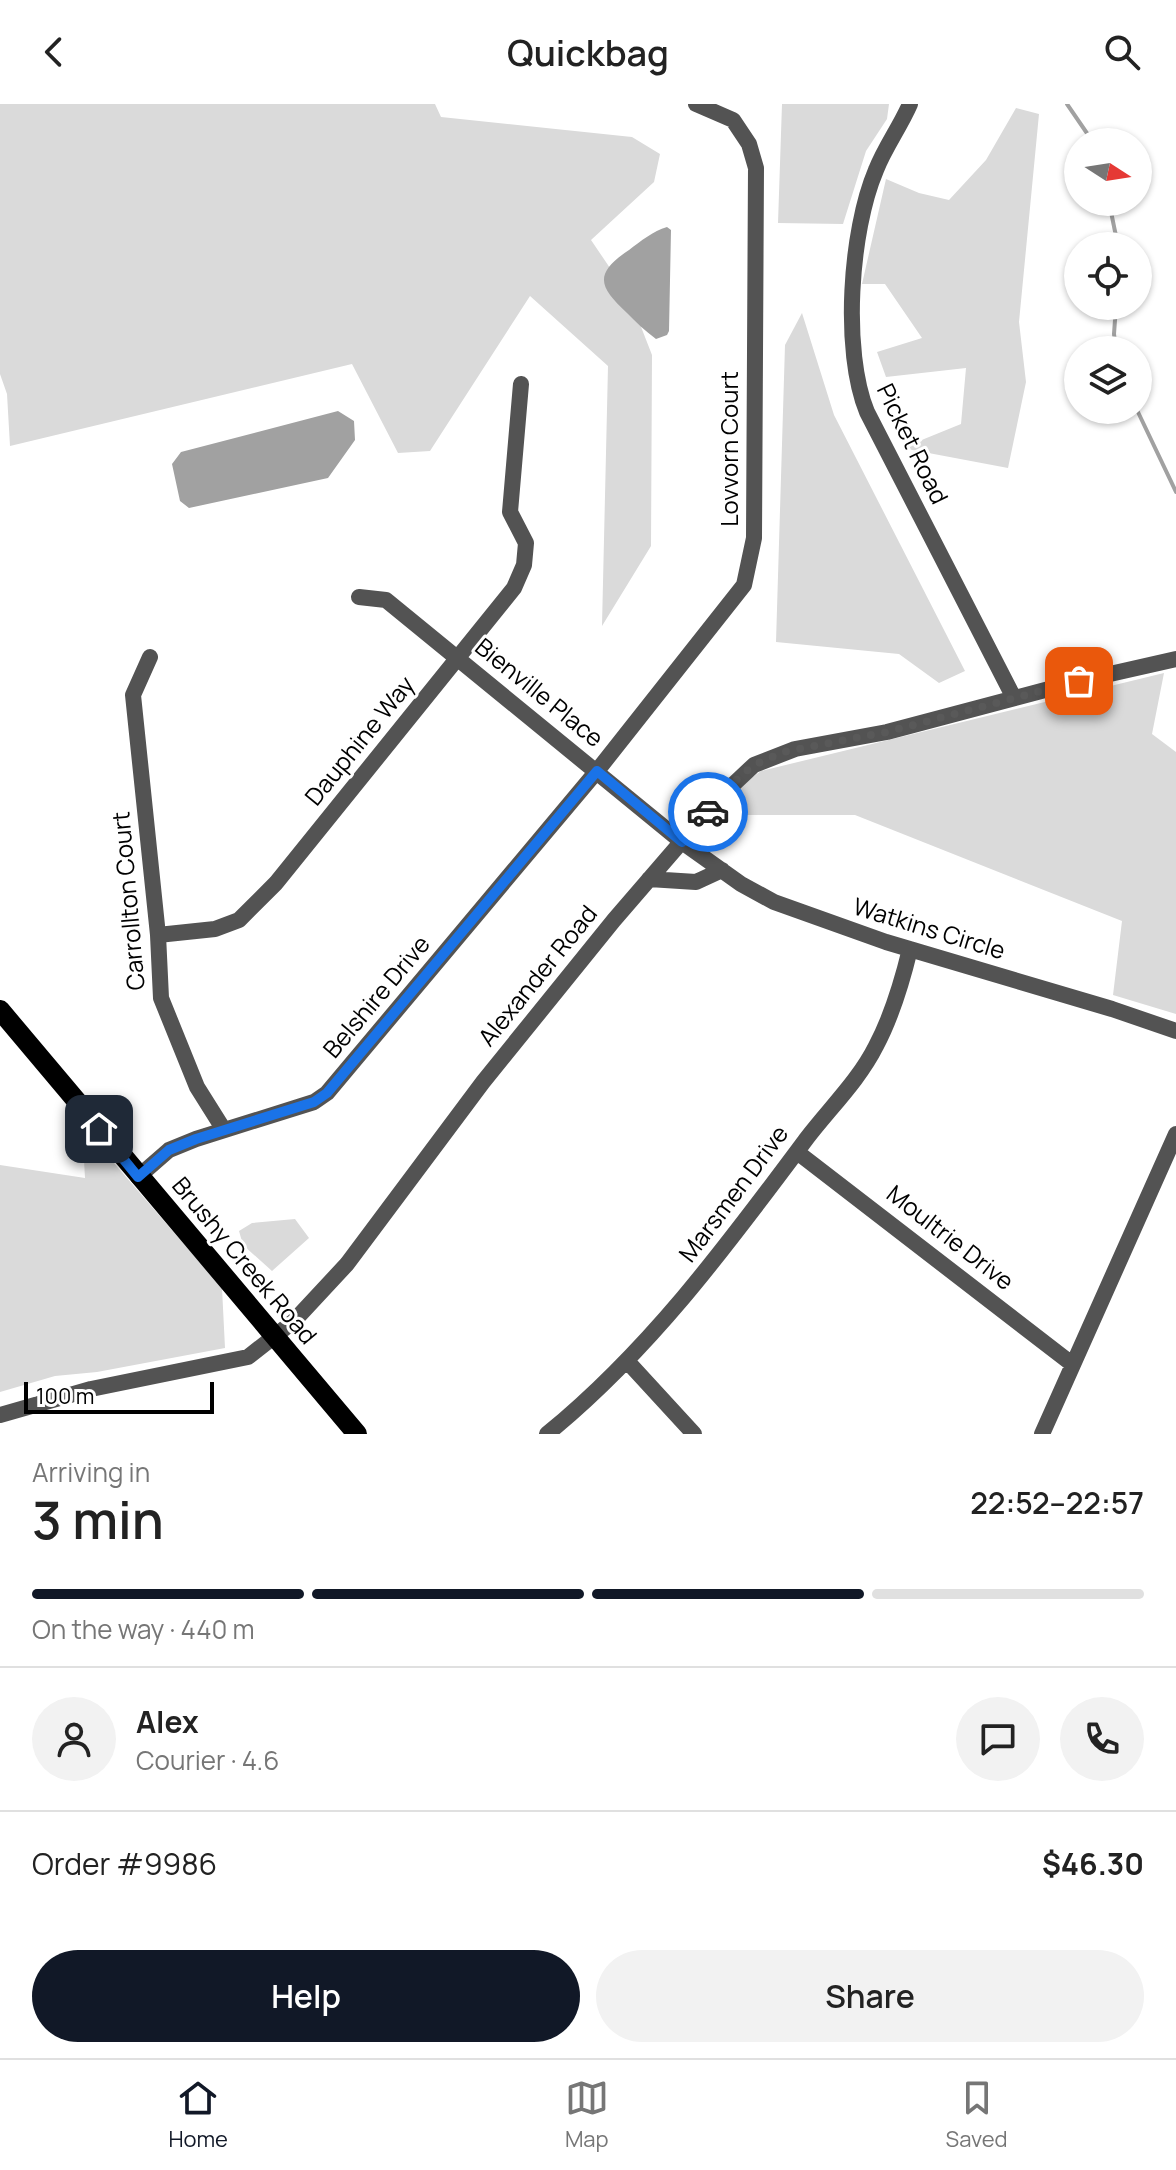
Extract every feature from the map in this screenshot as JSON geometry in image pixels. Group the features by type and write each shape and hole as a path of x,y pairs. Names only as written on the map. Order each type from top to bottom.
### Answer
{"main road":[{"name":"Brushy Creek Road","path":"0,1010 357,1434"}],"street":[{"name":"Lovvorn Court","path":"597,771 744,585 754,538 756,168 749,144 733,120 696,104"},
{"name":"Picket Road","path":"910,104 876,168 864,213 852,301 855,375 867,412 1014,698"},
{"name":"Dauphine Way","path":"158,935 215,929 239,920 276,883 514,588 524,565 526,543 510,512 521,384"},
{"name":"Bienville Place","path":"359,597 386,600 682,842"},
{"name":"Carrollton Court","path":"150,657 133,695 158,935 161,998 197,1087 224,1130"},
{"name":"Alexander Road","path":"0,1415 91,1389 248,1357 274,1338 308,1308 347,1264 483,1082 649,879 740,776 770,757 795,749 887,732 1079,681 1176,659"},
{"name":"Belshire Drive","path":"138,1177 169,1150 314,1102 327,1093 597,771"},
{"name":"Watkins Circle","path":"682,842 774,902 835,925 1176,1031"},
{"path":"649,879 696,882 722,870"},
{"name":"Marsmen Drive","path":"547,1434 590,1399 698,1281 859,1074 875,1050 891,1014 910,949"},
{"path":"1042,1434 1176,1134"},
{"name":"Moultrie Drive","path":"797,1152 1072,1364"},
{"path":"627,1361 694,1434"}],"shaded area":[{"path":"0,104 435,104 441,117 632,137 660,154 654,182 591,240 629,296 652,355 651,546 602,626 608,366 530,296 430,451 398,453 352,364 10,446 7,394 0,374"},
{"path":"782,104 889,104 887,119 866,151 843,224 778,223"},
{"path":"1016,108 1039,114 1019,322 1026,382 1008,468 902,448 961,424 966,368 886,377 877,352 922,338 885,284 862,284 886,179 919,193 949,200 986,160"},
{"path":"667,227 671,230 669,331 656,339 610,296 604,281 605,274 617,259"},
{"path":"802,313 834,415 965,671 939,683 899,654 776,642 785,345"},
{"path":"338,411 354,421 355,440 328,478 189,508 180,501 172,464 181,452"},
{"path":"1164,673 1152,734 1176,752 1176,1014 1113,995 1122,921 855,815 699,815 761,771"},
{"path":"82,1126 222,1288 225,1348 97,1372 55,1376 0,1392 0,1165 85,1178"},
{"path":"295,1219 309,1238 272,1271 243,1245 239,1231 252,1223"}],"waterway":[{"path":"1067,104 1083,128"},
{"path":"1112,216 1115,232"},
{"path":"1114,336 1115,320"},
{"path":"1144,424 1176,492"}],"way so far":[{"path":"708,812 740,776 754,765 783,752 887,732 1079,681"}],"route":[{"path":"99,1129 138,1177 169,1150 314,1102 327,1093 597,771 682,842 708,812"}]}
